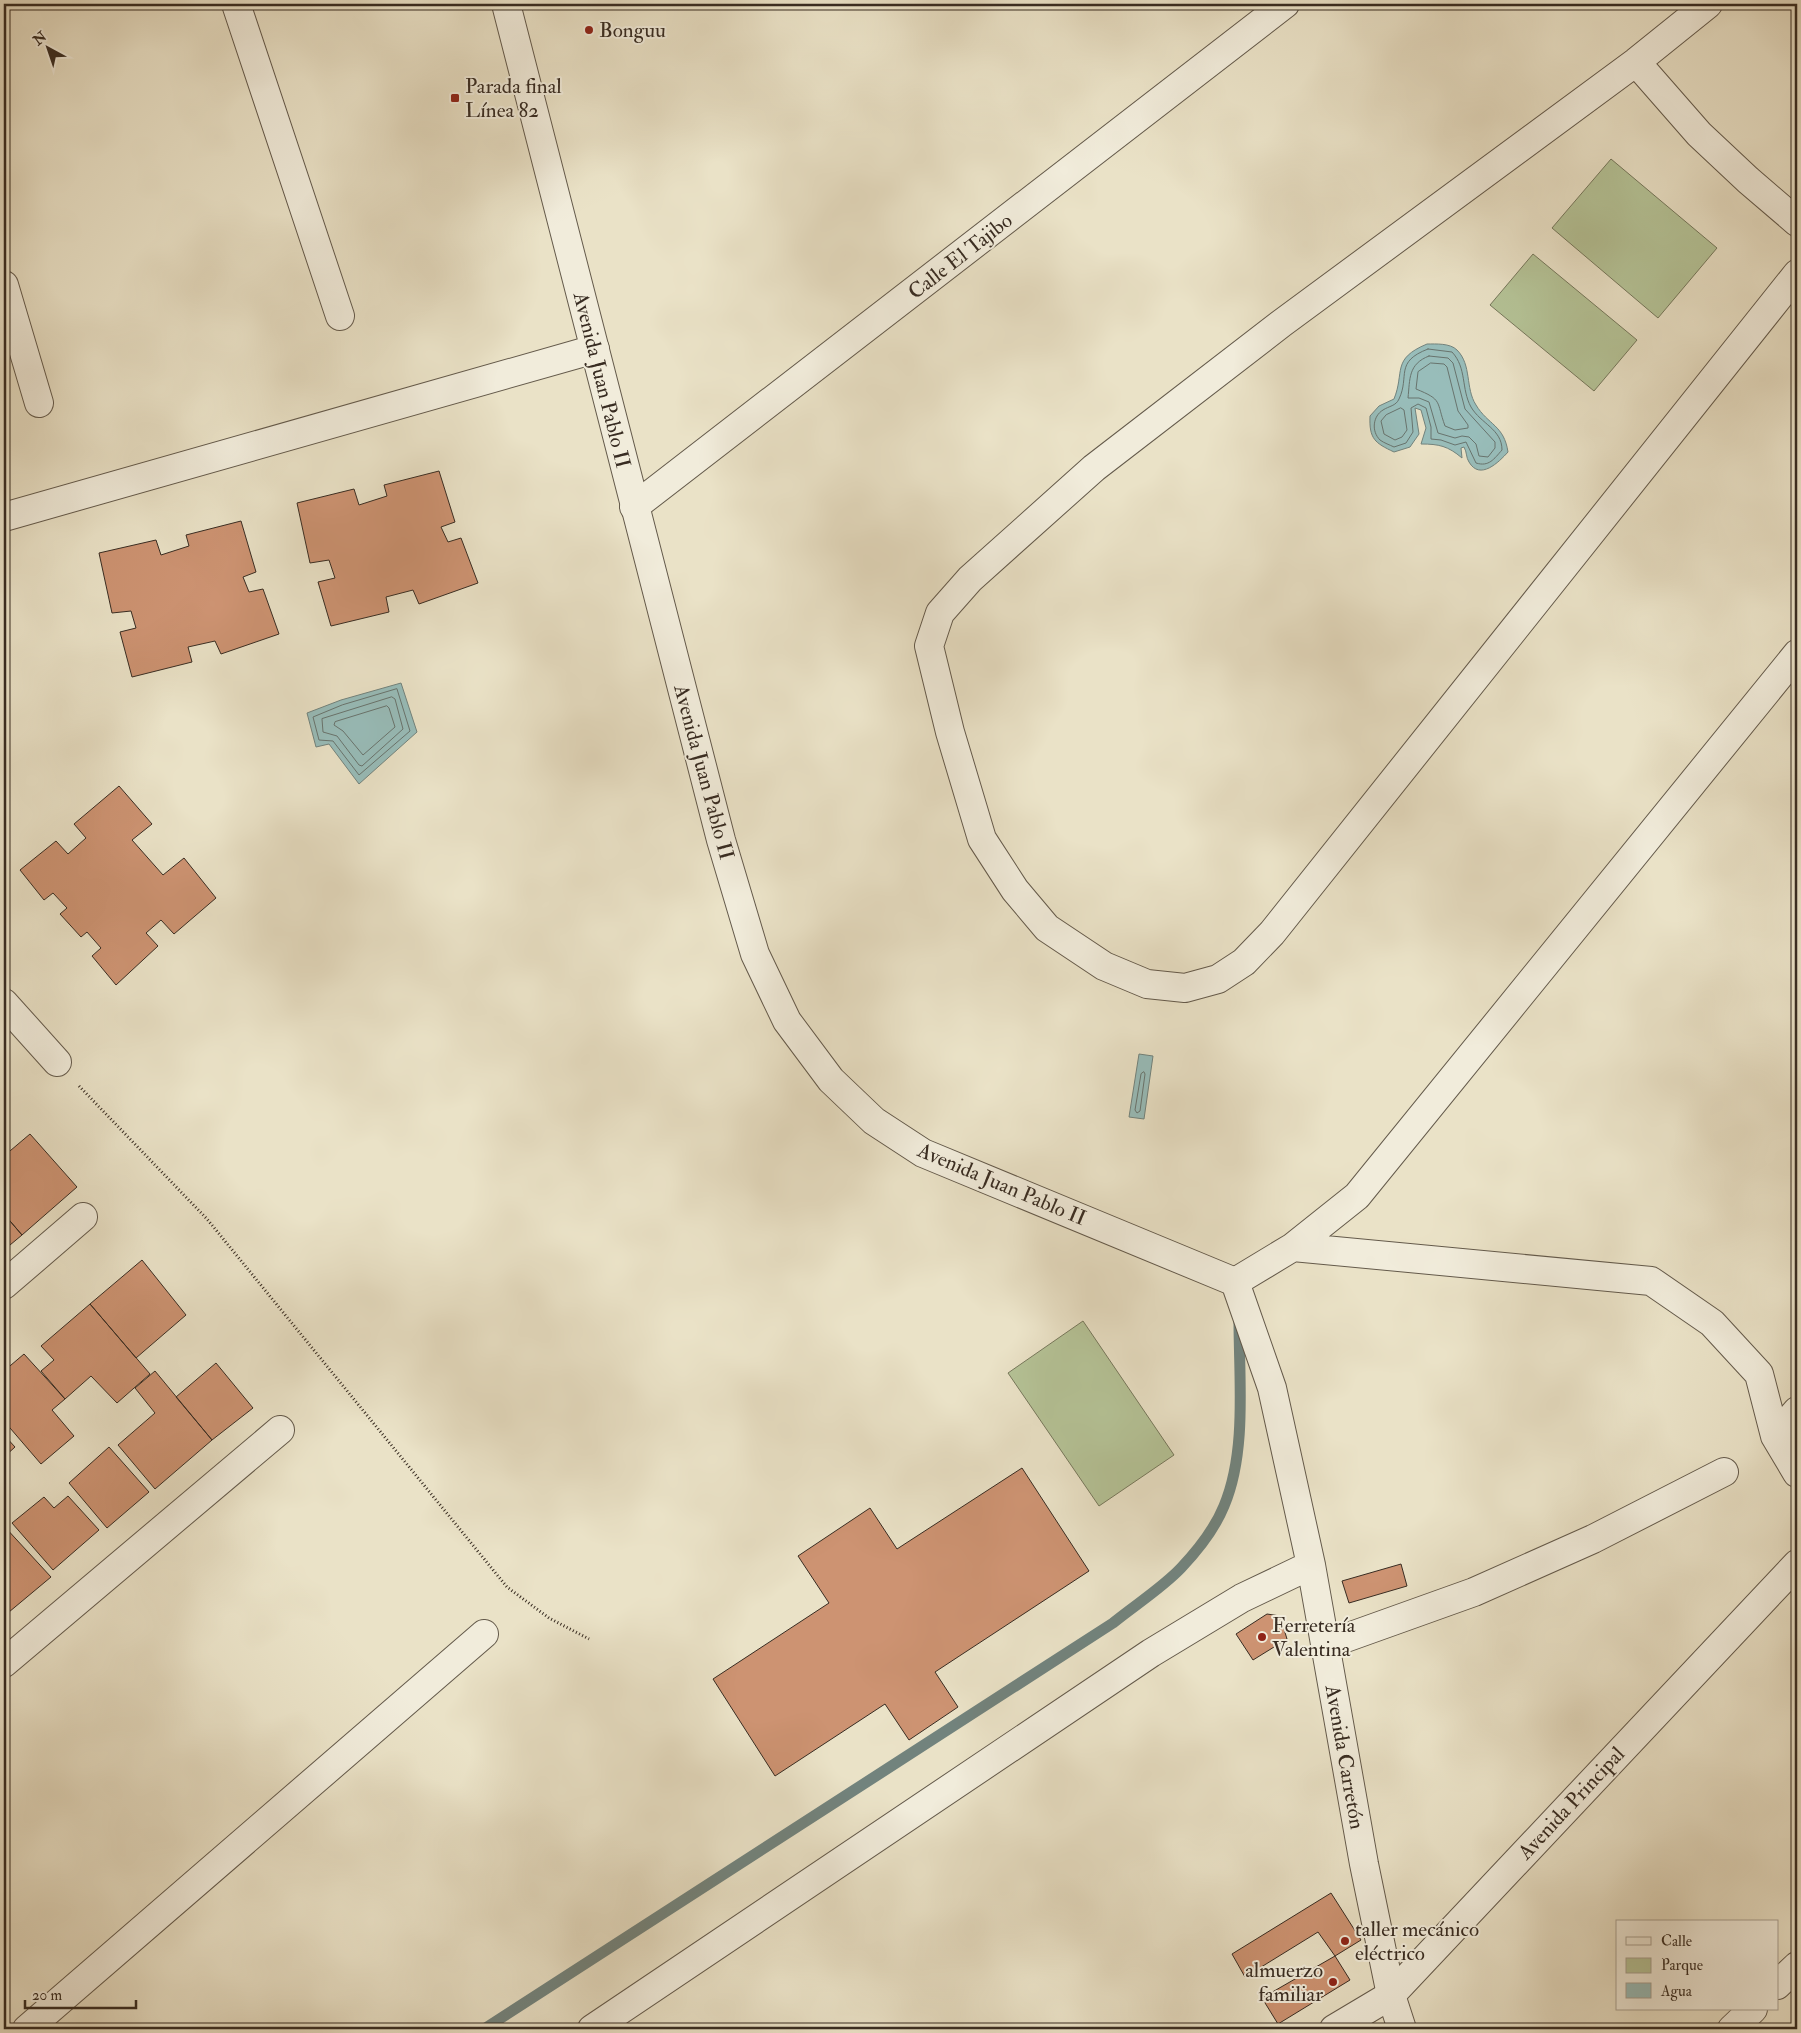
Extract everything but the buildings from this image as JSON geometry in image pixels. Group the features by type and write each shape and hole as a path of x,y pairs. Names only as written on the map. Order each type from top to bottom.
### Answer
{"street":[{"path":"236,4 340,316"},
{"name":"Avenida Juan Pablo II","path":"506,4 721,840 755,954 787,1021 832,1080 874,1121 923,1153 1235,1282"},
{"name":"Calle El Tajibo","path":"634,507 1285,4"},
{"path":"1708,4 1636,62 1282,324 1094,468 970,579 940,613 930,646 950,732 982,839 1016,890 1046,928 1104,966 1148,984 1185,988 1218,979 1244,962 1278,925 1797,274"},
{"path":"1636,62 1699,134 1797,222"},
{"path":"4,285 40,403"},
{"path":"4,517 595,349"},
{"path":"1235,1282 1294,1247 1357,1196 1797,654"},
{"path":"4,1003 57,1062"},
{"path":"4,1286 83,1217"},
{"path":"1294,1247 1651,1281 1712,1323 1759,1374 1775,1436 1797,1473"},
{"name":"Avenida Carretón","path":"1235,1282 1272,1388 1311,1565 1364,1864 1391,1995 1402,2029"},
{"path":"1775,1436 1797,1411"},
{"path":"4,1663 280,1430"},
{"path":"1326,1646 1474,1592 1593,1539 1724,1472"},
{"name":"Avenida Principal","path":"1334,2029 1391,1995 1797,1564"},
{"path":"592,2029 1151,1653 1242,1598 1311,1565"},
{"path":"27,2029 484,1634"},
{"path":"1778,1984 1797,1966"},
{"path":"1732,2029 1751,2010"}],"path":[{"path":"57,1062 207,1219 507,1588 549,1618 589,1639"}],"green space":[{"path":"1611,159 1717,248 1658,318 1552,228"},
{"path":"1533,254 1637,340 1594,391 1490,305"},
{"path":"1083,1321 1174,1455 1099,1506 1008,1373"}],"water":[{"path":"1427,344 1447,345 1457,350 1462,356 1467,370 1470,391 1476,405 1503,436 1506,443 1508,452 1495,465 1484,470 1478,470 1468,460 1464,447 1461,448 1462,458 1443,446 1421,444 1426,428 1421,410 1415,408 1419,434 1410,447 1394,452 1382,446 1374,439 1370,416 1379,406 1394,399 1404,361 1408,355"},
{"path":"401,683 417,732 359,784 329,744 316,747 307,713 341,700"},
{"path":"1139,1054 1153,1056 1144,1119 1129,1117"}],"waterway":[{"path":"484,2029 1113,1623 1174,1575 1194,1554 1211,1531 1224,1506 1231,1485 1239,1439 1239,1321"}],"place":[{"name":"Bonguu","path":"589,30"},
{"name":"Parada final Línea 82","path":"455,98"},
{"name":"Ferretería Valentina","path":"1262,1637"},
{"name":"taller mecánico eléctrico","path":"1345,1941"},
{"name":"almuerzo familiar","path":"1333,1982"}]}
